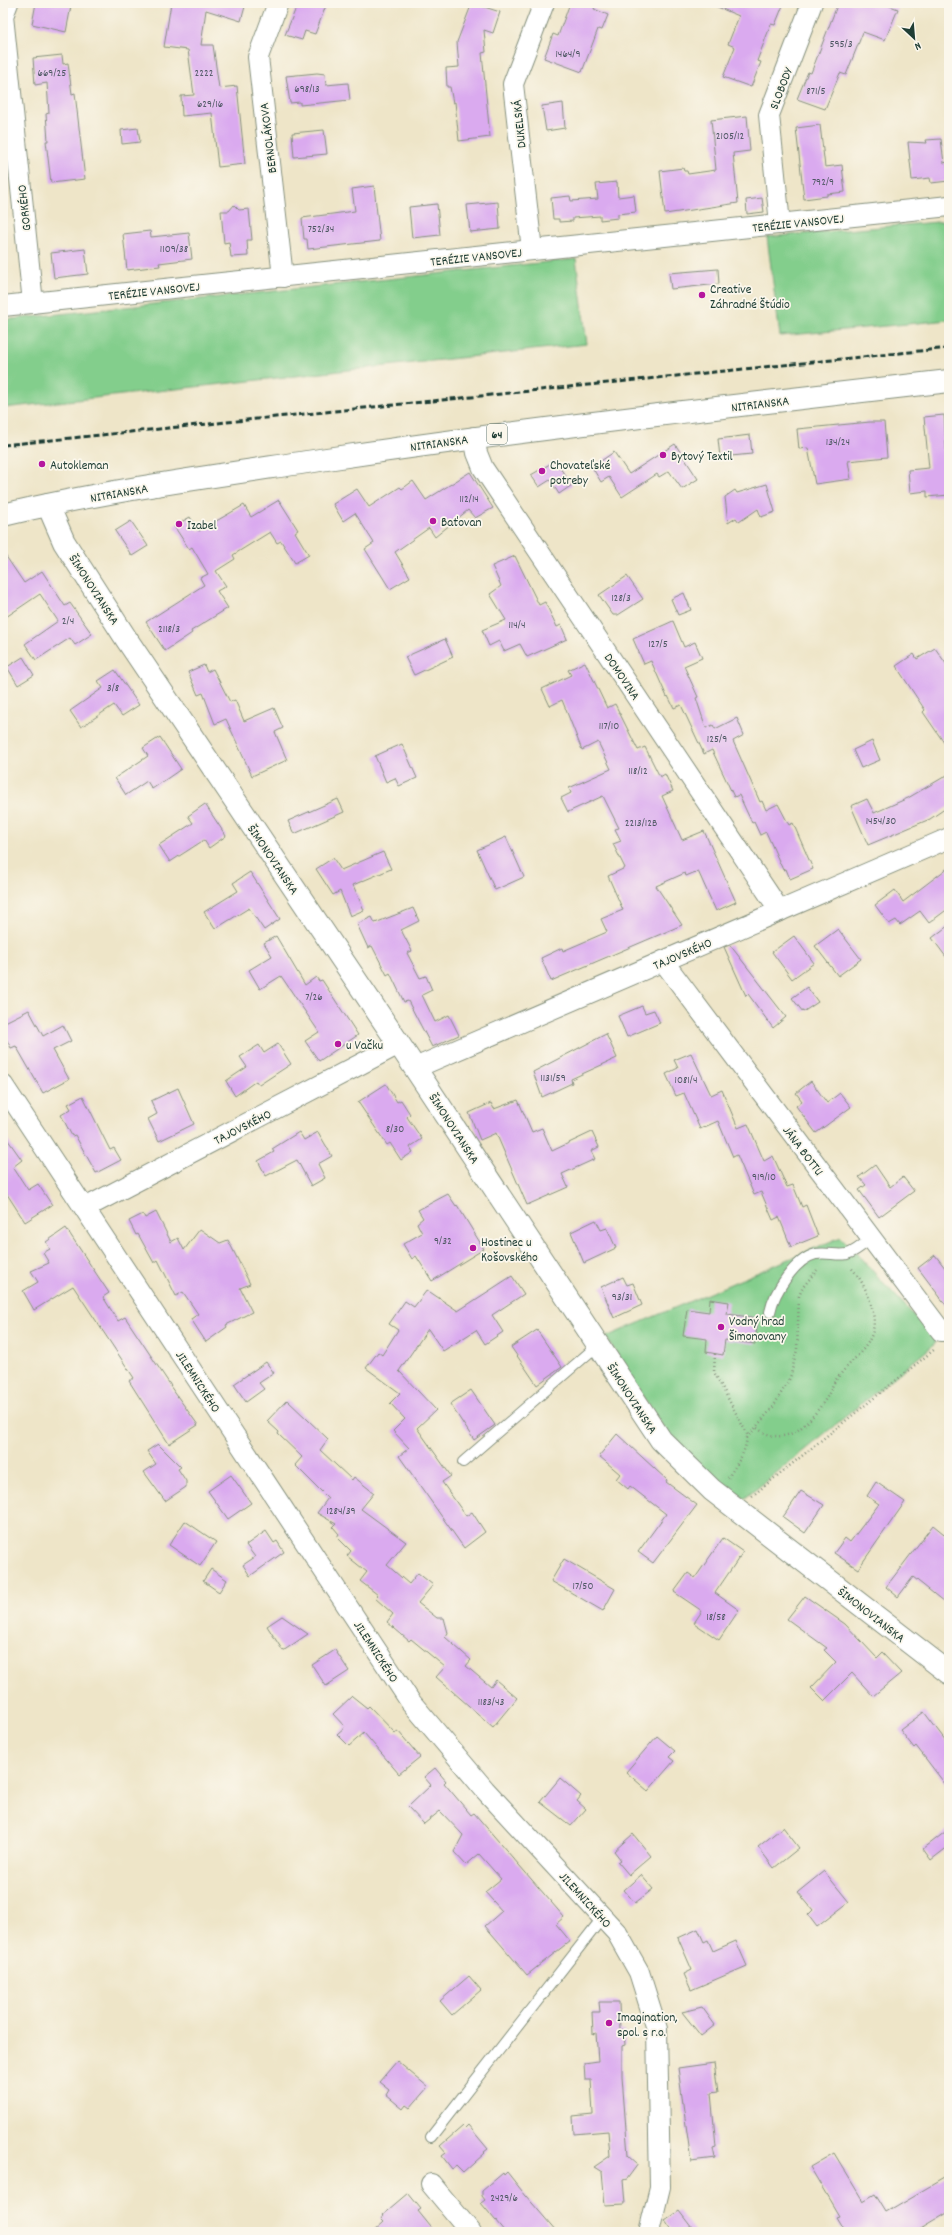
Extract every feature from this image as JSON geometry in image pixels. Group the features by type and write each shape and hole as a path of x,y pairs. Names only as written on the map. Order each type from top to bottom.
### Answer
{"street":[{"name":"GORKÉHO","path":"8,3 3,16 33,303"},
{"name":"BERNOLÁKOVA","path":"278,3 258,57 283,277"},
{"name":"DUKELSKÁ","path":"532,250 514,84 544,3"},
{"name":"SLOBODY","path":"780,224 769,115 812,3"},
{"name":"TERÉZIE VANSOVEJ","path":"3,306 949,206"},
{"name":"NITRIANSKA","path":"3,515 153,485 474,437 949,380"},
{"name":"DOMOVINA","path":"474,437 477,453 483,468 780,911"},
{"name":"ŠIMONOVIANSKA","path":"48,505 64,542 127,640 399,1044 661,1440 712,1490 949,1673"},
{"name":"TAJOVSKÉHO","path":"415,1068 949,838"},
{"name":"JÁNA BOTTU","path":"664,961 870,1239 945,1330"},
{"name":"TAJOVSKÉHO","path":"85,1208 399,1044"},
{"name":"JILEMNICKÉHO","path":"3,1085 410,1701 485,1790 603,1917 616,1933 639,1972 657,2029 660,2187 649,2232"},
{"path":"431,2184 471,2232"}],"lane":[{"path":"770,1312 773,1297 793,1270 803,1260 814,1254 827,1252 848,1254 870,1239"},
{"path":"463,1462 598,1345"},
{"path":"431,2137 603,1917"}],"path":[{"path":"757,1428 775,1436 786,1435 798,1431 808,1422 827,1396 834,1382 872,1337 875,1324 868,1297 860,1280 846,1263"},
{"path":"747,1438 757,1428 773,1407 790,1378 797,1350 798,1296 803,1287 822,1266"},
{"path":"736,1509 936,1348 945,1330"},
{"path":"714,1354 714,1372 747,1434 744,1452 724,1485"}],"green space":[{"path":"949,221 949,320 780,336 767,237"},
{"path":"576,259 587,344 3,408 3,320"},
{"path":"841,1237 936,1339 935,1344 744,1499 701,1467 676,1443 644,1399 606,1337"}],"building":[{"path":"36,3 55,3 71,6 66,32 32,24"},
{"path":"171,3 246,3 241,21 206,10 201,45 213,45 219,88 237,86 245,164 218,167 212,113 182,116 181,96 194,95 188,50 164,47"},
{"path":"298,3 327,3 315,34 305,31 302,40 285,35"},
{"path":"472,3 500,12 493,33 484,30 486,52 482,53 490,137 459,141 455,102 453,103 450,87 447,87 446,68 459,67 457,42"},
{"path":"570,3 596,3 594,9 608,15 602,30 598,29 582,72 544,58 553,34 558,36"},
{"path":"708,3 784,3 775,25 771,24 757,61 761,62 751,87 723,77 735,47 728,44 739,16"},
{"path":"838,3 882,3 898,9 885,40 863,32 846,75 840,73 825,109 797,99 808,72 811,73"},
{"path":"62,55 63,64 68,63 72,94 75,93 85,179 51,183 46,141 48,141 46,114 49,113 47,83 35,85 33,58"},
{"path":"317,73 325,74 326,85 348,83 350,100 300,105 300,102 290,103 286,76"},
{"path":"563,103 565,128 546,131 542,106"},
{"path":"747,116 750,151 733,153 738,203 665,214 660,171 683,168 688,174 716,170 711,120"},
{"path":"820,125 825,167 842,165 845,192 804,199 796,128"},
{"path":"138,128 140,142 122,144 121,130"},
{"path":"324,130 327,154 294,157 292,133"},
{"path":"941,139 944,163 947,162 949,181 931,183 930,178 912,180 908,142 927,143 926,140"},
{"path":"617,182 618,197 634,195 636,212 618,214 618,218 600,220 600,216 573,218 573,221 559,222 559,219 553,219 551,198 570,196 571,201 598,199 596,184"},
{"path":"374,186 380,241 308,249 307,239 304,239 302,218 355,211 352,189"},
{"path":"762,198 764,212 747,214 746,200"},
{"path":"498,202 500,229 470,232 467,205"},
{"path":"437,204 440,235 412,238 409,207"},
{"path":"234,205 239,210 249,209 252,240 247,240 248,256 231,257 229,242 224,243 221,211 229,211"},
{"path":"150,231 151,237 189,233 192,259 159,263 160,266 127,270 123,234"},
{"path":"85,249 88,274 54,278 51,253"},
{"path":"718,269 719,284 671,289 669,273"},
{"path":"944,415 949,495 927,497 927,491 910,493 908,470 929,468 924,417"},
{"path":"884,422 887,457 848,461 851,479 815,484 808,448 799,449 797,429"},
{"path":"750,435 752,454 720,457 718,439"},
{"path":"675,444 698,479 682,489 669,471 659,477 657,474 622,497 609,477 601,482 592,467 614,452 629,474"},
{"path":"555,461 572,485 559,494 550,480 539,487 531,475"},
{"path":"470,472 493,508 475,518 468,510 435,537 429,528 395,552 410,577 390,589 365,549 374,543 355,513 343,521 333,504 357,489 369,507 400,487 402,489 413,481 426,500"},
{"path":"767,484 775,512 761,517 758,509 739,522 736,518 728,523 725,497 735,490 737,493"},
{"path":"279,500 298,530 295,532 309,555 295,563 281,541 277,543 270,532 233,555 235,559 216,571 226,586 217,591 228,608 191,631 192,633 165,651 146,622 204,585 200,578 208,574 192,547 189,549 174,526 190,517 199,531 244,505 251,517"},
{"path":"131,521 148,546 132,556 115,531"},
{"path":"3,552 24,583 42,571 65,606 70,603 92,634 75,645 70,638 36,660 25,644 58,621 40,594 3,619"},
{"path":"515,556 539,605 545,602 557,627 561,625 567,639 527,657 520,644 504,651 499,641 489,646 482,630 506,620 490,594 501,586 492,566"},
{"path":"627,576 643,599 618,615 613,615 599,595"},
{"path":"684,593 691,610 678,615 671,599"},
{"path":"673,621 684,647 695,642 702,658 684,666 698,697 696,698 706,728 713,725 715,729 737,718 744,735 733,741 760,802 762,801 766,810 778,804 789,825 793,823 813,869 790,879 786,869 783,870 766,832 760,835 754,822 752,823 739,795 734,797 712,750 704,754 681,705 674,708 668,696 667,697 651,661 644,664 633,639"},
{"path":"445,639 453,657 414,675 405,657"},
{"path":"935,648 949,668 949,750 923,712 925,710 896,666 914,654 917,659"},
{"path":"23,657 34,675 18,685 7,667"},
{"path":"585,662 607,708 615,704 638,750 645,747 660,777 665,774 673,791 662,796 682,840 704,831 736,902 716,911 698,871 686,876 685,873 656,886 682,925 551,981 541,958 562,948 563,951 607,932 601,919 623,910 608,876 625,868 613,844 621,841 615,829 619,828 603,796 568,812 561,798 571,793 569,788 611,769 598,742 582,750 562,700 550,706 542,689 571,675 568,670"},
{"path":"204,665 207,672 213,669 230,702 235,700 244,721 274,708 283,728 275,732 287,760 252,776 226,719 215,724 203,693 198,695 188,672"},
{"path":"115,670 139,705 122,716 114,705 81,727 70,711 103,688 98,681"},
{"path":"160,737 181,769 152,789 147,781 126,795 115,778 148,756 143,748"},
{"path":"872,741 880,760 861,768 853,750"},
{"path":"402,744 417,778 399,786 395,778 386,782 375,756"},
{"path":"949,774 949,806 930,819 868,845 851,806 867,799 874,813 908,798"},
{"path":"338,799 344,812 294,834 288,821"},
{"path":"205,804 226,836 209,848 204,840 170,862 159,845 193,823 188,816"},
{"path":"506,837 524,877 495,890 477,850"},
{"path":"383,852 391,869 353,885 364,910 350,916 340,891 333,895 316,869 333,858 341,870"},
{"path":"949,867 949,908 929,923 920,911 900,925 896,920 889,924 875,905 895,890 903,902"},
{"path":"250,872 280,919 264,930 249,908 215,929 204,912 238,891 233,883"},
{"path":"413,908 419,921 401,930 412,951 407,953 420,978 426,976 432,990 422,995 435,1022 449,1015 459,1035 432,1047 408,1001 404,1002 390,973 387,975 372,946 368,948 357,924 372,917 375,923"},
{"path":"949,925 949,961 932,938"},
{"path":"838,929 861,959 838,976 815,946"},
{"path":"276,936 305,985 316,977 319,981 322,980 358,1035 319,1061 305,1041 319,1032 281,976 260,989 249,970 272,956 264,943"},
{"path":"794,936 814,963 792,979 772,952"},
{"path":"730,945 786,1017 773,1028 748,994 746,996 724,947"},
{"path":"807,987 818,1002 803,1012 792,998"},
{"path":"642,1006 645,1013 654,1010 660,1023 627,1037 618,1016"},
{"path":"29,1010 43,1036 63,1025 71,1041 53,1050 69,1079 43,1093 16,1046 11,1048 3,1033 3,1023"},
{"path":"606,1034 617,1058 571,1079 572,1083 542,1097 533,1072"},
{"path":"278,1044 291,1064 259,1085 256,1081 235,1096 226,1081 247,1067 240,1057 259,1045 264,1053"},
{"path":"691,1053 711,1095 722,1090 738,1128 748,1124 764,1161 773,1156 787,1187 793,1185 802,1207 806,1205 818,1236 791,1247 779,1217 773,1220 761,1192 754,1195 737,1155 733,1157 718,1121 700,1129 684,1093 676,1096 666,1074 678,1068 674,1060"},
{"path":"811,1081 827,1103 840,1093 851,1107 816,1133 796,1106 802,1101 796,1093"},
{"path":"386,1084 397,1102 401,1100 410,1114 407,1117 422,1139 410,1147 413,1152 401,1160 390,1143 387,1145 358,1102"},
{"path":"178,1088 194,1124 159,1141 148,1119 157,1114 151,1101"},
{"path":"83,1096 110,1150 114,1148 121,1160 96,1173 75,1135 72,1136 61,1115 71,1109 68,1104"},
{"path":"518,1100 532,1132 542,1128 552,1151 592,1132 599,1147 591,1151 595,1159 562,1174 568,1187 527,1205 496,1133 480,1140 469,1113 491,1103 494,1109"},
{"path":"299,1132 304,1140 318,1132 332,1156 318,1164 325,1178 311,1186 297,1160 266,1176 258,1161 274,1152 272,1149"},
{"path":"3,1133 22,1160 13,1167 28,1190 38,1184 52,1205 25,1222 3,1188"},
{"path":"875,1165 890,1187 903,1177 914,1191 879,1217 859,1190 866,1185 859,1177"},
{"path":"448,1194 456,1206 457,1205 484,1249 432,1281 416,1256 412,1259 403,1244 422,1233 417,1223 423,1218 418,1210"},
{"path":"156,1212 171,1242 178,1238 184,1250 200,1229 220,1243 228,1240 250,1284 240,1288 252,1312 226,1325 227,1327 206,1342 191,1319 198,1314 183,1292 176,1296 158,1260 154,1263 129,1221 143,1214 145,1218"},
{"path":"596,1220 601,1230 607,1228 616,1248 584,1263 571,1232"},
{"path":"66,1228 109,1293 103,1297 118,1321 125,1317 170,1386 198,1425 169,1444 129,1381 134,1378 73,1286 34,1310 23,1291 38,1282 31,1271 49,1263 43,1253 50,1249 46,1242"},
{"path":"935,1255 949,1273 949,1309 918,1268"},
{"path":"512,1276 524,1294 492,1315 503,1332 485,1344 476,1330 443,1351 428,1329 399,1371 436,1410 417,1428 451,1476 442,1482 466,1516 472,1512 485,1532 464,1548 399,1456 409,1448 393,1431 405,1419 390,1403 400,1393 366,1368 378,1352 382,1355 398,1330 389,1324 405,1301 414,1307 427,1290 458,1311"},
{"path":"623,1277 627,1285 633,1283 642,1305 614,1318 601,1287"},
{"name":"Vodný hrad Šimonovany","path":"710,1299 729,1302 727,1314 758,1318 755,1344 725,1340 723,1355 706,1352 707,1339 683,1336 687,1309 709,1312"},
{"path":"537,1330 562,1367 537,1385 511,1347"},
{"path":"266,1362 274,1373 259,1383 264,1389 246,1402 234,1384"},
{"path":"471,1390 495,1425 474,1440 450,1404"},
{"path":"287,1400 328,1439 320,1450 352,1480 354,1477 374,1493 361,1509 406,1542 387,1565 409,1584 418,1573 433,1585 418,1603 437,1618 444,1618 448,1633 445,1637 471,1660 466,1666 491,1687 496,1680 517,1698 493,1727 436,1677 445,1667 411,1639 409,1641 387,1622 393,1614 375,1598 378,1595 360,1581 367,1572 347,1556 351,1551 337,1537 339,1534 333,1527 336,1524 317,1513 328,1498 295,1465 302,1457 267,1421"},
{"path":"617,1434 667,1480 666,1482 697,1505 653,1563 638,1552 666,1514 630,1486 628,1489 616,1479 620,1474 599,1456"},
{"path":"158,1444 181,1467 178,1469 186,1481 186,1487 165,1501 144,1472 156,1464 147,1451"},
{"path":"231,1475 251,1503 228,1519 208,1491"},
{"path":"876,1482 905,1502 858,1569 834,1553 845,1538 850,1542 879,1504 867,1496"},
{"path":"801,1491 824,1505 805,1533 783,1517"},
{"path":"185,1521 216,1542 200,1566 169,1545"},
{"path":"933,1525 949,1538 949,1606 913,1577 898,1597 886,1587"},
{"path":"266,1531 274,1543 277,1541 284,1552 250,1576 243,1565 255,1557 246,1545"},
{"path":"723,1538 743,1552 715,1593 739,1610 719,1640 694,1623 702,1611 674,1592 688,1573 695,1578"},
{"path":"564,1559 615,1589 603,1611 551,1581"},
{"path":"211,1569 227,1580 219,1592 203,1581"},
{"path":"805,1596 845,1624 877,1658 882,1653 901,1673 873,1696 852,1673 824,1701 811,1688 836,1662 824,1650 827,1648 787,1619"},
{"path":"282,1616 308,1634 283,1651 267,1626"},
{"path":"335,1650 349,1671 326,1686 312,1665"},
{"path":"352,1696 367,1708 369,1706 395,1733 398,1731 420,1757 399,1774 364,1733 349,1746 337,1734 345,1727 333,1714"},
{"path":"924,1712 949,1745 949,1789 916,1746 914,1748 900,1730"},
{"path":"657,1736 675,1751 669,1757 674,1761 648,1791 626,1772"},
{"path":"435,1768 446,1781 444,1783 471,1815 474,1813 564,1917 556,1924 570,1941 527,1975 485,1926 502,1911 485,1892 501,1879 479,1854 466,1865 454,1852 463,1835 440,1811 424,1824 408,1807 431,1785 424,1777"},
{"path":"560,1778 581,1796 577,1801 586,1809 571,1826 540,1802"},
{"path":"783,1827 799,1848 774,1868 758,1847"},
{"path":"949,1829 949,1846 931,1860 923,1849"},
{"path":"633,1834 651,1856 629,1875 618,1862 621,1860 614,1851"},
{"path":"824,1871 849,1902 817,1927 808,1915 813,1910 798,1892"},
{"path":"641,1875 653,1889 635,1903 624,1890"},
{"path":"698,1929 704,1942 708,1940 713,1951 736,1941 747,1966 691,1990 684,1974 692,1970 678,1938"},
{"path":"469,1976 481,1990 452,2015 440,2001"},
{"path":"599,2002 619,2002 620,2030 624,2030 625,2045 622,2046 622,2077 628,2155 638,2164 627,2179 623,2180 625,2204 605,2205 602,2172 594,2167 610,2156 608,2131 574,2134 573,2116 593,2114 591,2080 585,2080 584,2063 598,2061 596,2033 593,2034 592,2012 600,2012"},
{"path":"702,2007 715,2025 701,2036 682,2012"},
{"path":"397,2061 428,2087 410,2108 406,2105 403,2109 386,2095 389,2090 379,2082"},
{"path":"714,2063 718,2092 711,2093 716,2147 713,2148 715,2158 691,2161 678,2068"},
{"path":"468,2125 488,2149 463,2173 456,2166 452,2169 442,2156 446,2153 440,2146 463,2126 465,2128"},
{"path":"834,2153 863,2201 875,2194 886,2212 949,2175 949,2211 914,2232 845,2232 836,2217 839,2216 810,2167"},
{"path":"507,2172 557,2232 505,2232 481,2203 485,2200 482,2196 482,2191 503,2173 504,2175"},
{"path":"408,2193 421,2209 418,2211 435,2232 373,2232 384,2222 381,2219 383,2216 382,2215"},
{"path":"679,2211 695,2232 673,2232 665,2221"}],"railway":[{"path":"3,445 949,348"}],"place":[{"name":"Creative Záhradné Štúdio","path":"702,295"},
{"name":"Bytový Textil","path":"663,455"},
{"name":"Autokleman","path":"42,464"},
{"name":"Chovateľské potreby","path":"542,471"},
{"name":"Baťovan","path":"433,521"},
{"name":"Izabel","path":"179,524"},
{"name":"u Vačku","path":"338,1044"},
{"name":"Hostinec u Košovského","path":"473,1248"},
{"name":"Vodný hrad Šimonovany","path":"721,1327"},
{"name":"Imagination, spol. s r.o.","path":"609,2023"}]}
